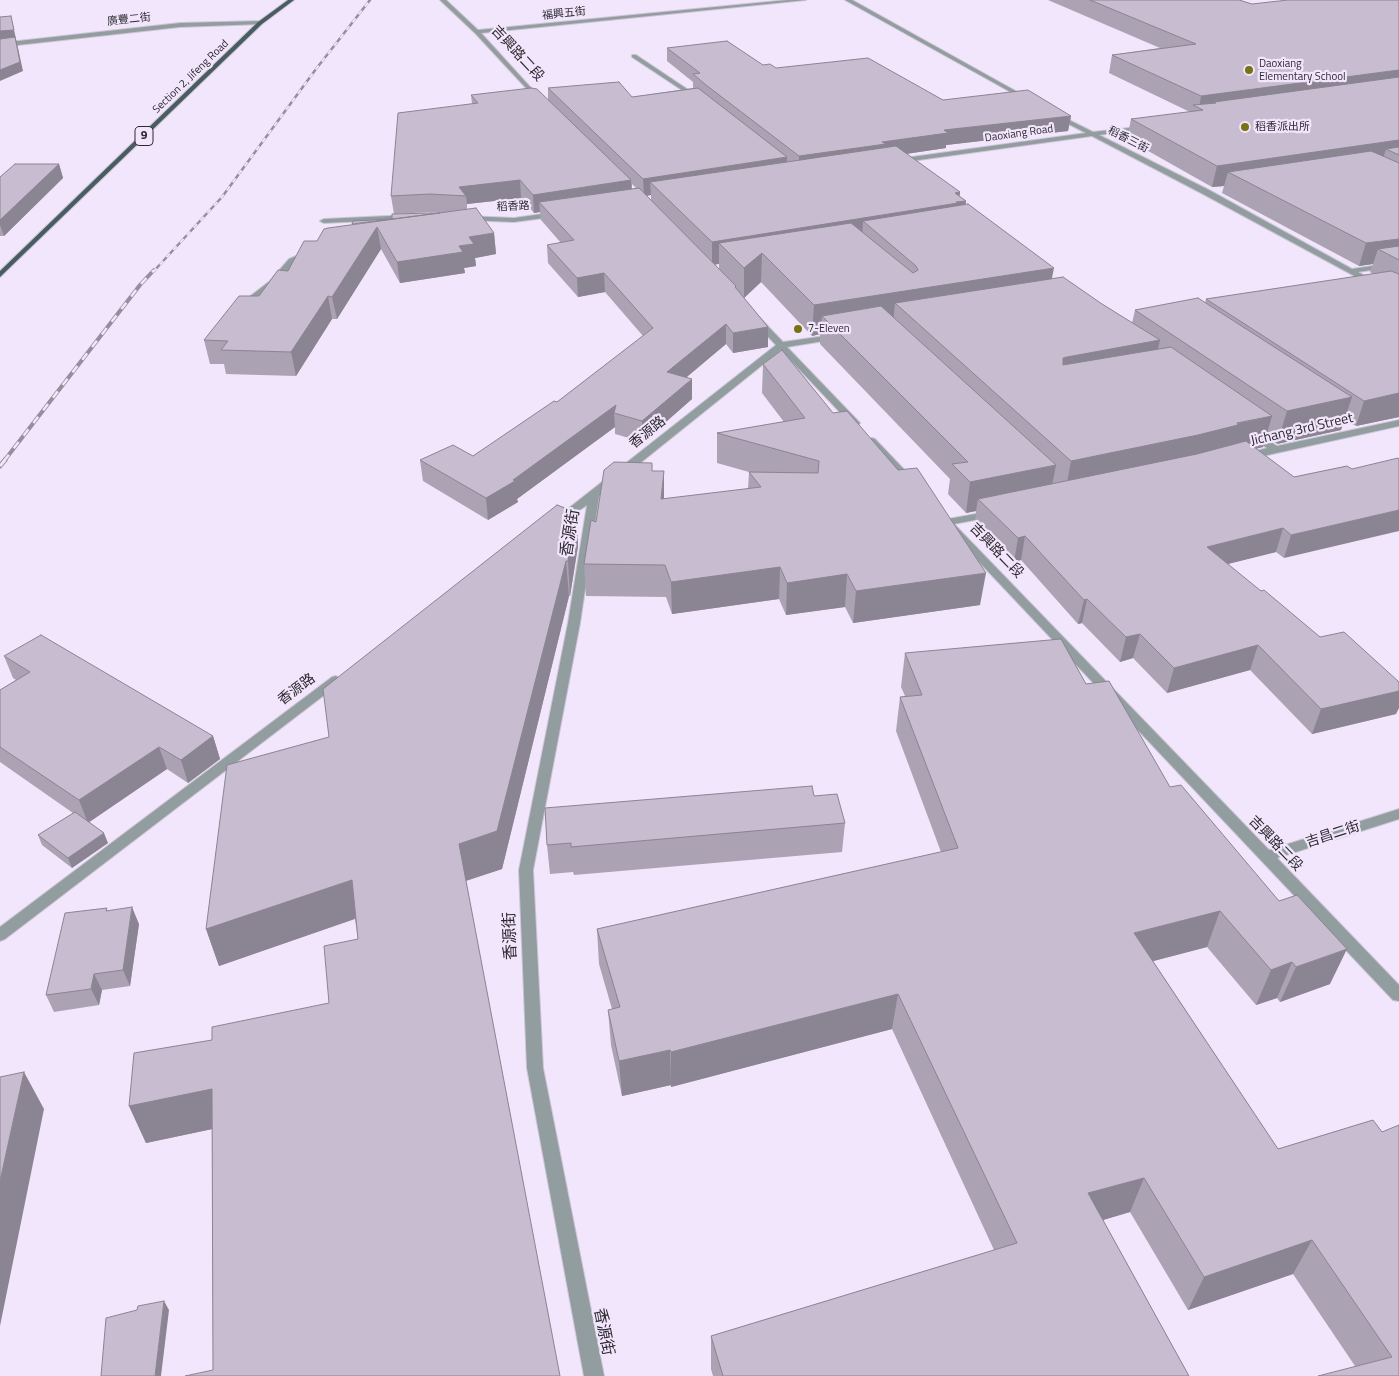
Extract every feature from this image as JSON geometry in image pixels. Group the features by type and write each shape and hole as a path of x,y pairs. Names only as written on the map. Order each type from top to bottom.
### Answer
{"main road":[{"name":"Section 2, Jifeng Road","path":"0,276 260,23 291,0"}],"street":[{"name":"吉興路二段","path":"443,0 477,32 546,106"},
{"name":"福興五街","path":"477,32 803,0"},
{"path":"848,0 1032,102"},
{"name":"廣豐二街","path":"0,45 180,24 260,23"},
{"path":"634,56 706,104"},
{"name":"稻香三街","path":"1048,111 1206,192 1290,240 1399,298"},
{"name":"Daoxiang Road","path":"885,163 1148,126"},
{"path":"1206,192 1224,190"},
{"name":"稻香路","path":"459,218 514,220 564,213"},
{"path":"324,220 422,217"},
{"path":"468,227 514,220"},
{"path":"235,313 273,283 292,261 315,252"},
{"path":"1352,272 1399,264"},
{"path":"1355,287 1375,284"},
{"path":"748,311 921,494"},
{"path":"782,345 841,336"},
{"name":"香源路","path":"554,524 594,495 782,345"},
{"path":"1339,422 1355,433"},
{"name":"Jichang 3rd Street","path":"1238,459 1275,449 1399,423"},
{"path":"1244,427 1275,449"},
{"name":"香源街","path":"594,495 572,633 526,870 535,1068 594,1376"},
{"name":"吉興路二段","path":"1005,511 944,519 1399,995"},
{"name":"香源路","path":"0,936 343,674"},
{"name":"吉昌二街","path":"1267,856 1399,814"}],"building":[{"name":"Daoxiang Elementary School","path":"1090,0 1239,0 1252,4 1288,0 1399,0 1399,70 1201,96 1112,55 1196,44"},
{"path":"11,16 14,30 0,31 0,17"},
{"path":"15,37 20,62 0,70 0,39"},
{"path":"727,41 763,65 770,64 776,68 868,58 943,100 1028,90 1071,116 944,130 948,133 799,156 706,85 693,74 700,73 667,48"},
{"path":"1399,77 1399,140 1217,166 1131,119 1203,110 1193,105"},
{"path":"619,82 632,97 698,88 787,157 643,179 548,88"},
{"path":"531,88 537,89 631,180 533,195 520,180 459,187 466,196 430,194 391,196 398,113 478,103 471,95"},
{"path":"896,146 960,192 955,193 966,201 712,242 650,182"},
{"path":"1399,147 1399,155 1386,149"},
{"path":"1371,151 1399,163 1399,239 1366,243 1228,172"},
{"path":"15,164 59,164 0,220 0,177"},
{"path":"639,188 736,286 768,327 733,333 726,324 667,372 692,379 642,421 614,413 616,405 513,480 515,481 486,498 420,460 453,445 473,456 554,401 557,402 653,328 604,273 577,278 547,245 574,240 539,202"},
{"path":"968,204 1054,268 814,305 762,253 744,268 719,243 851,223 913,273 918,270 916,266 863,221"},
{"path":"476,208 494,233 469,237 474,244 459,246 463,252 397,262 377,227 332,297 328,296 291,352 221,350 228,341 204,340 239,296 259,296 278,270 288,271 304,241 317,241 324,229"},
{"path":"440,213 392,219 392,214"},
{"path":"391,219 352,224 353,221"},
{"path":"1399,246 1399,260 1378,249"},
{"path":"1391,271 1399,274 1399,393 1364,401 1206,299"},
{"path":"1063,277 1160,340 1063,358 1063,365 1171,347 1272,416 1237,423 1238,425 1198,435 1071,461 895,303"},
{"path":"1198,298 1352,397 1287,411 1135,310"},
{"path":"881,306 1056,465 970,482 952,464 968,462 822,316"},
{"path":"782,350 833,413 847,411 898,470 917,468 986,573 856,591 847,574 787,583 780,567 671,582 665,565 584,564 591,520 596,522 604,470 614,462 652,463 652,471 664,471 661,499 761,487 749,472 818,473 819,461 717,433 805,418 763,364"},
{"path":"1246,441 1294,477 1347,466 1352,469 1399,459 1399,510 1291,535 1283,528 1207,547 1261,591 1264,590 1320,637 1344,632 1399,682 1399,691 1321,709 1258,645 1174,668 1140,634 1126,637 1087,599 1084,600 1025,536 1018,538 978,499 1197,454"},
{"path":"557,505 576,512 568,561 566,561 497,831 459,844 560,1376 185,1376 213,1370 212,1089 129,1106 134,1053 212,1040 212,1027 329,1003 324,946 358,939 352,880 206,929 227,765 329,737 323,689"},
{"path":"41,635 213,736 181,760 159,747 79,800 0,747 0,690 30,672 4,656"},
{"path":"1061,639 1086,684 1109,681 1170,787 1181,785 1279,901 1297,895 1347,949 1296,967 1292,962 1271,970 1220,911 1134,933 1278,1149 1373,1120 1382,1132 1399,1125 1399,1376 1318,1376 1392,1357 1312,1240 1204,1277 1144,1178 1088,1193 1189,1376 723,1376 711,1336 1017,1243 898,994 671,1052 670,1050 619,1061 608,1010 620,1007 597,929 958,848 900,697 922,695 905,653"},
{"path":"812,786 814,796 837,794 845,823 571,847 571,843 547,845 545,808"},
{"path":"75,812 104,833 68,858 38,835"},
{"path":"132,907 123,970 94,974 91,989 46,995 65,913 107,908 106,911"},
{"path":"24,1072 0,1181 0,1077"},
{"path":"164,1301 155,1376 101,1376 106,1318 137,1310 138,1306"}],"railway":[{"path":"153,272 222,197 316,69 370,0"},
{"path":"4,461 140,285 154,270"},
{"path":"0,466 5,460"}],"place":[{"name":"Daoxiang Elementary School","path":"1249,70"},
{"name":"稻香派出所","path":"1245,127"},
{"name":"7-Eleven","path":"798,329"}]}
